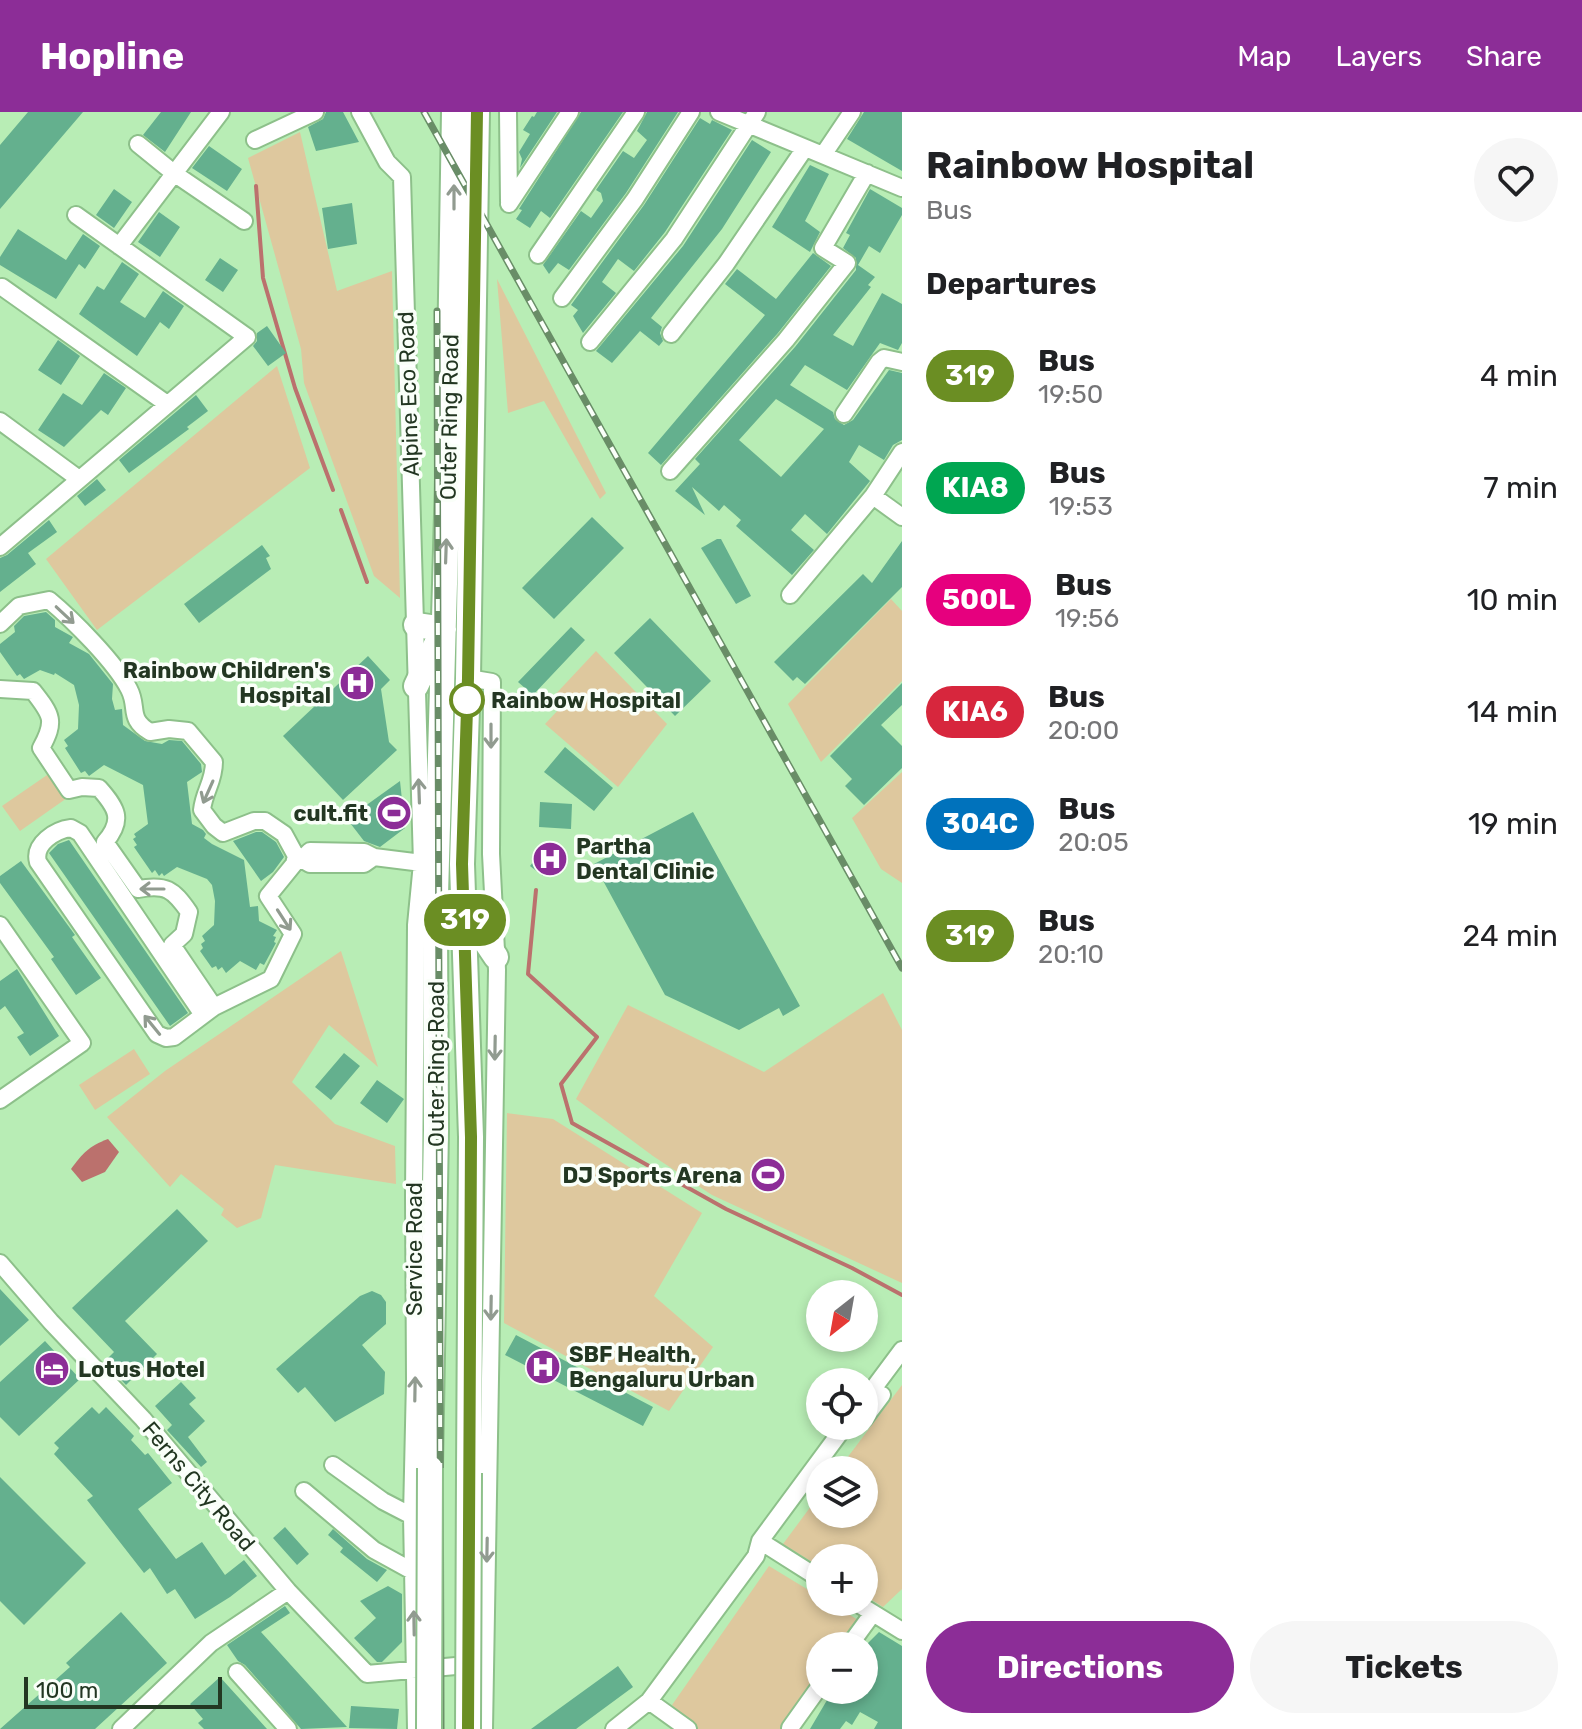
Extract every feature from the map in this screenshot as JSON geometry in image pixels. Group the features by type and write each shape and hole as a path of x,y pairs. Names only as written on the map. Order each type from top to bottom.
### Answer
{"highway":[{"name":"Outer Ring Road","path":"429,1729 436,1130 435,929 454,112"},
{"name":"Outer Ring Road","path":"468,1729 471,1137 462,864 477,112"},
{"path":"416,625 444,629 416,686"},
{"path":"465,911 496,957"}],"street":[{"path":"119,246 221,112"},
{"path":"255,140 315,112"},
{"name":"Alpine Eco Road","path":"360,112 387,162 402,177 416,625"},
{"name":"Alpine Eco Road","path":"368,112 393,167"},
{"path":"508,112 509,204 570,112"},
{"path":"538,255 636,112"},
{"path":"562,298 635,199 691,112"},
{"path":"719,112 752,118 805,148 901,186"},
{"path":"823,155 852,112"},
{"path":"590,342 674,239 752,118"},
{"path":"138,144 175,174 244,221"},
{"path":"671,334 726,264 805,148"},
{"path":"670,471 786,340 847,263 823,248 867,173"},
{"path":"0,546 247,337 76,215"},
{"path":"2,287 167,404"},
{"path":"844,414 879,362 884,358 902,362"},
{"path":"0,421 79,479"},
{"path":"790,595 873,496 902,452"},
{"path":"873,496 902,517"},
{"path":"0,624 19,606 49,600 77,626 130,691 134,718 141,726 150,732 169,729 188,731 214,762 214,779 204,796 202,810 223,833 254,821 265,821 284,834 299,857 310,864 364,864 374,857 422,863"},
{"name":"Service Road","path":"416,625 422,863 416,925 414,1196 412,1516 416,1729"},
{"path":"468,678 492,682 491,854 496,957 484,1729"},
{"path":"0,689 33,691 50,712 51,730 41,748 69,790 99,788 110,800 118,818 114,832 105,842 115,870 209,1011"},
{"path":"209,1011 172,945 184,934 189,912 176,893 156,886 138,889 71,828 63,829 39,845 36,854 38,862 157,1034 166,1038 174,1037 209,1011 271,979 293,934 268,896 299,857"},
{"path":"0,925 82,1043 0,1100"},
{"name":"Ferns City Road","path":"0,1263 143,1419 288,1591 367,1674 485,1663"},
{"path":"878,1382 902,1350"},
{"path":"878,1400 902,1368"},
{"path":"614,1729 649,1701 762,1548 835,1440"},
{"path":"333,1465 383,1501 412,1516"},
{"path":"304,1491 374,1550 414,1572"},
{"path":"762,1548 806,1496"},
{"path":"762,1548 806,1572"},
{"path":"114,1728 211,1643 288,1591"},
{"path":"878,1616 902,1631"},
{"path":"237,1672 288,1729"},
{"path":"649,1701 688,1729"},
{"path":"790,1728 807,1704"}],"shaded area":[{"path":"300,132 337,291 392,271 400,598 374,576 304,383 301,349 248,158"},
{"path":"497,279 606,493 600,499 544,401 508,413"},
{"path":"277,366 310,468 97,630 46,559"},
{"path":"891,599 902,611 902,681 821,762 788,704"},
{"path":"596,651 667,724 618,787 545,724 560,708 551,699"},
{"path":"902,772 902,883 881,869 852,818"},
{"path":"50,773 67,798 20,831 2,806"},
{"path":"341,951 378,1067 329,1025 292,1082 335,1124 395,1146 396,1184 275,1165 261,1218 237,1228 221,1215 224,1209 181,1174 170,1187 107,1117 165,1071"},
{"path":"883,993 902,1030 902,1283 712,1195 576,1099 628,1005 764,1072"},
{"path":"134,1049 150,1074 95,1110 79,1085"},
{"path":"507,1113 553,1119 702,1213 654,1296 713,1347 669,1411 504,1323"},
{"path":"108,1139 119,1152 105,1172 82,1182 71,1169 86,1151"},
{"path":"902,1385 902,1589 883,1607 878,1604 878,1544 806,1544 806,1558 783,1544 806,1513 806,1528 878,1528 878,1456 849,1456 861,1440 878,1440 878,1417"},
{"path":"769,1566 806,1588 806,1616 852,1616 858,1620 850,1632 806,1632 806,1695 783,1729 697,1729 672,1705"}],"building":[{"path":"28,112 83,112 0,209 0,145"},
{"path":"161,112 191,112 165,152 143,135"},
{"path":"326,112 343,112 359,142 316,151 308,127 323,119"},
{"path":"537,112 557,112 520,168 522,159 519,152 530,134 523,130"},
{"path":"581,112 623,112 550,218 541,211 530,228 516,219 522,210 519,209"},
{"path":"647,112 678,112 626,193 569,270 558,263 549,274 543,265 581,211 591,218 603,201 601,193 596,190 623,151 634,158 647,140 637,131"},
{"path":"864,112 902,112 902,171 847,139"},
{"path":"700,118 732,130 665,232 634,271 618,259 602,282 616,293 583,333 573,316 578,310 571,305 644,205"},
{"path":"752,140 771,152 722,229 651,318 662,327 660,333 663,341 659,346 640,331 612,363 596,351 683,246"},
{"path":"209,146 242,169 227,191 192,168"},
{"path":"810,165 829,174 805,221 820,232 810,252 772,227"},
{"path":"114,189 132,202 114,228 96,215"},
{"path":"870,189 902,208 902,215 880,253 869,246 858,265 875,277 868,285 871,287 833,335 853,346 882,293 902,304 902,343 898,350 880,343 847,390 805,365 790,385 833,412 835,419 844,425 853,420 889,370 902,373 902,440 893,445 884,460 859,445 849,462 870,481 827,534 805,514 791,530 814,550 792,575 736,526 741,520 724,505 719,511 692,487 705,515 675,491 700,464 695,459 795,347 856,270 856,258 843,248 850,235 846,233","holes":["776,399 824,429 781,477 739,440"]},
{"path":"352,203 357,244 328,249 322,208"},
{"path":"159,212 180,227 160,257 138,242"},
{"path":"18,229 66,260 83,234 100,246 85,269 79,264 56,299 0,265 0,257"},
{"path":"813,253 831,266 778,333 661,465 648,453 765,315 725,284 737,269 776,299"},
{"path":"220,258 238,270 223,292 205,280"},
{"path":"122,262 139,274 120,302 145,318 163,291 184,306 169,329 160,322 137,356 79,314 97,286 104,290"},
{"path":"267,326 286,353 268,366 253,346 257,333"},
{"path":"58,340 80,356 61,385 38,370"},
{"path":"104,373 126,388 108,415 101,410 64,447 38,430 63,393 82,405"},
{"path":"196,395 208,411 187,427 189,429 129,473 119,460"},
{"path":"97,479 106,490 85,506 77,496"},
{"path":"592,517 624,548 554,619 522,588"},
{"path":"49,520 57,532 28,553 36,564 0,592 0,558"},
{"path":"721,539 751,596 736,604 701,548"},
{"path":"902,541 902,587 805,684 797,677 793,681 774,662 863,574 872,583"},
{"path":"262,545 270,556 266,558 271,569 199,623 184,604"},
{"path":"46,612 55,620 55,627 73,637 69,643 89,654 113,684 112,699 115,710 122,709 123,725 145,741 162,744 169,740 182,741 201,764 202,772 187,782 192,824 203,830 206,834 204,838 212,844 244,860 250,907 258,906 259,921 277,930 273,936 276,943 264,965 260,963 256,970 240,961 226,973 222,967 218,970 216,966 212,968 200,951 205,941 202,936 214,925 212,885 207,879 177,867 164,876 162,873 159,876 155,870 152,873 134,847 137,845 134,834 148,824 143,785 104,765 89,776 85,771 81,773 65,748 68,746 64,740 78,729 79,705 74,685 55,673 40,670 24,679 20,674 17,676 0,652 0,644 15,632 14,626 24,616"},
{"path":"650,618 711,681 675,716 614,653"},
{"path":"571,627 585,640 533,695 518,682"},
{"path":"368,656 390,680 381,689 389,742 397,750 343,800 283,736"},
{"path":"902,683 902,705 881,725 902,746 902,768 864,805 845,786 852,779 830,756"},
{"path":"565,747 613,788 594,811 544,772"},
{"path":"400,781 405,828 380,847 364,841 347,819"},
{"path":"540,802 572,804 571,829 539,827"},
{"path":"693,812 800,1006 783,1016 779,1008 739,1030 665,995 594,864"},
{"path":"262,832 276,842 284,857 273,872 261,881 233,841"},
{"path":"69,840 188,1013 170,1026 49,853 58,844"},
{"path":"547,844 559,854 543,876 530,866"},
{"path":"21,861 75,935 72,937 101,978 76,995 51,959 54,957 0,883 0,876"},
{"path":"17,969 59,1036 30,1056 17,1037 24,1033 5,1006 0,1010 0,981"},
{"path":"344,1053 360,1066 331,1100 315,1087"},
{"path":"377,1080 404,1099 387,1123 360,1103"},
{"path":"177,1209 208,1241 125,1321 157,1354 126,1385 104,1362 114,1352 72,1308"},
{"path":"0,1289 29,1320 0,1346"},
{"path":"372,1291 381,1295 386,1302 386,1324 362,1345 385,1372 384,1394 335,1422 305,1387 298,1393 276,1369 360,1296"},
{"path":"516,1335 653,1407 643,1426 505,1355"},
{"path":"45,1341 80,1379 19,1436 0,1417 0,1382"},
{"path":"181,1382 196,1398 189,1404 205,1421 188,1437 207,1462 201,1467 167,1430 172,1425 155,1406"},
{"path":"92,1407 99,1414 106,1407 134,1436 131,1440 145,1455 148,1453 172,1483 138,1509 176,1559 202,1542 225,1575 244,1560 257,1576 195,1619 175,1589 167,1594 150,1568 144,1573 87,1500 93,1496 54,1454 59,1448 54,1443"},
{"path":"0,1477 86,1563 24,1625 0,1601"},
{"path":"285,1527 309,1554 297,1565 273,1538"},
{"path":"333,1529 367,1559 387,1570 377,1582 340,1552 343,1548 328,1535"},
{"path":"388,1586 402,1594 402,1642 382,1662 377,1662 354,1638 376,1618 360,1601"},
{"path":"285,1606 290,1613 261,1632 347,1727 301,1729 227,1645"},
{"path":"121,1612 167,1663 95,1729 0,1729 70,1667 66,1663"},
{"path":"878,1633 902,1646 902,1729 874,1729 878,1722 860,1712 852,1725 846,1721 840,1729 810,1729 825,1704 878,1704"},
{"path":"618,1666 633,1687 576,1729 531,1729"},
{"path":"220,1677 267,1729 204,1729 198,1723 203,1719 190,1704"},
{"path":"351,1706 399,1709 397,1729 349,1728"}],"waterway":[{"path":"256,186 263,278 295,388 333,490"},
{"path":"341,510 367,582"},
{"path":"536,890 528,974 597,1037 561,1084 572,1123 726,1209 902,1295"}],"railway":[{"path":"424,112 902,968"},
{"path":"437,311 441,1729"}],"bus line":[{"name":"319","path":"468,1729 471,1137 462,864 477,112"}],"place":[{"name":"Rainbow Children's Hospital","path":"357,683"},
{"name":"Rainbow Hospital","path":"467,700"},
{"name":"cult.fit","path":"394,813"},
{"name":"Partha Dental Clinic","path":"550,859"},
{"name":"DJ Sports Arena","path":"768,1175"},
{"name":"SBF Health, Bengaluru Urban","path":"543,1367"},
{"name":"Lotus Hotel","path":"52,1369"}]}
